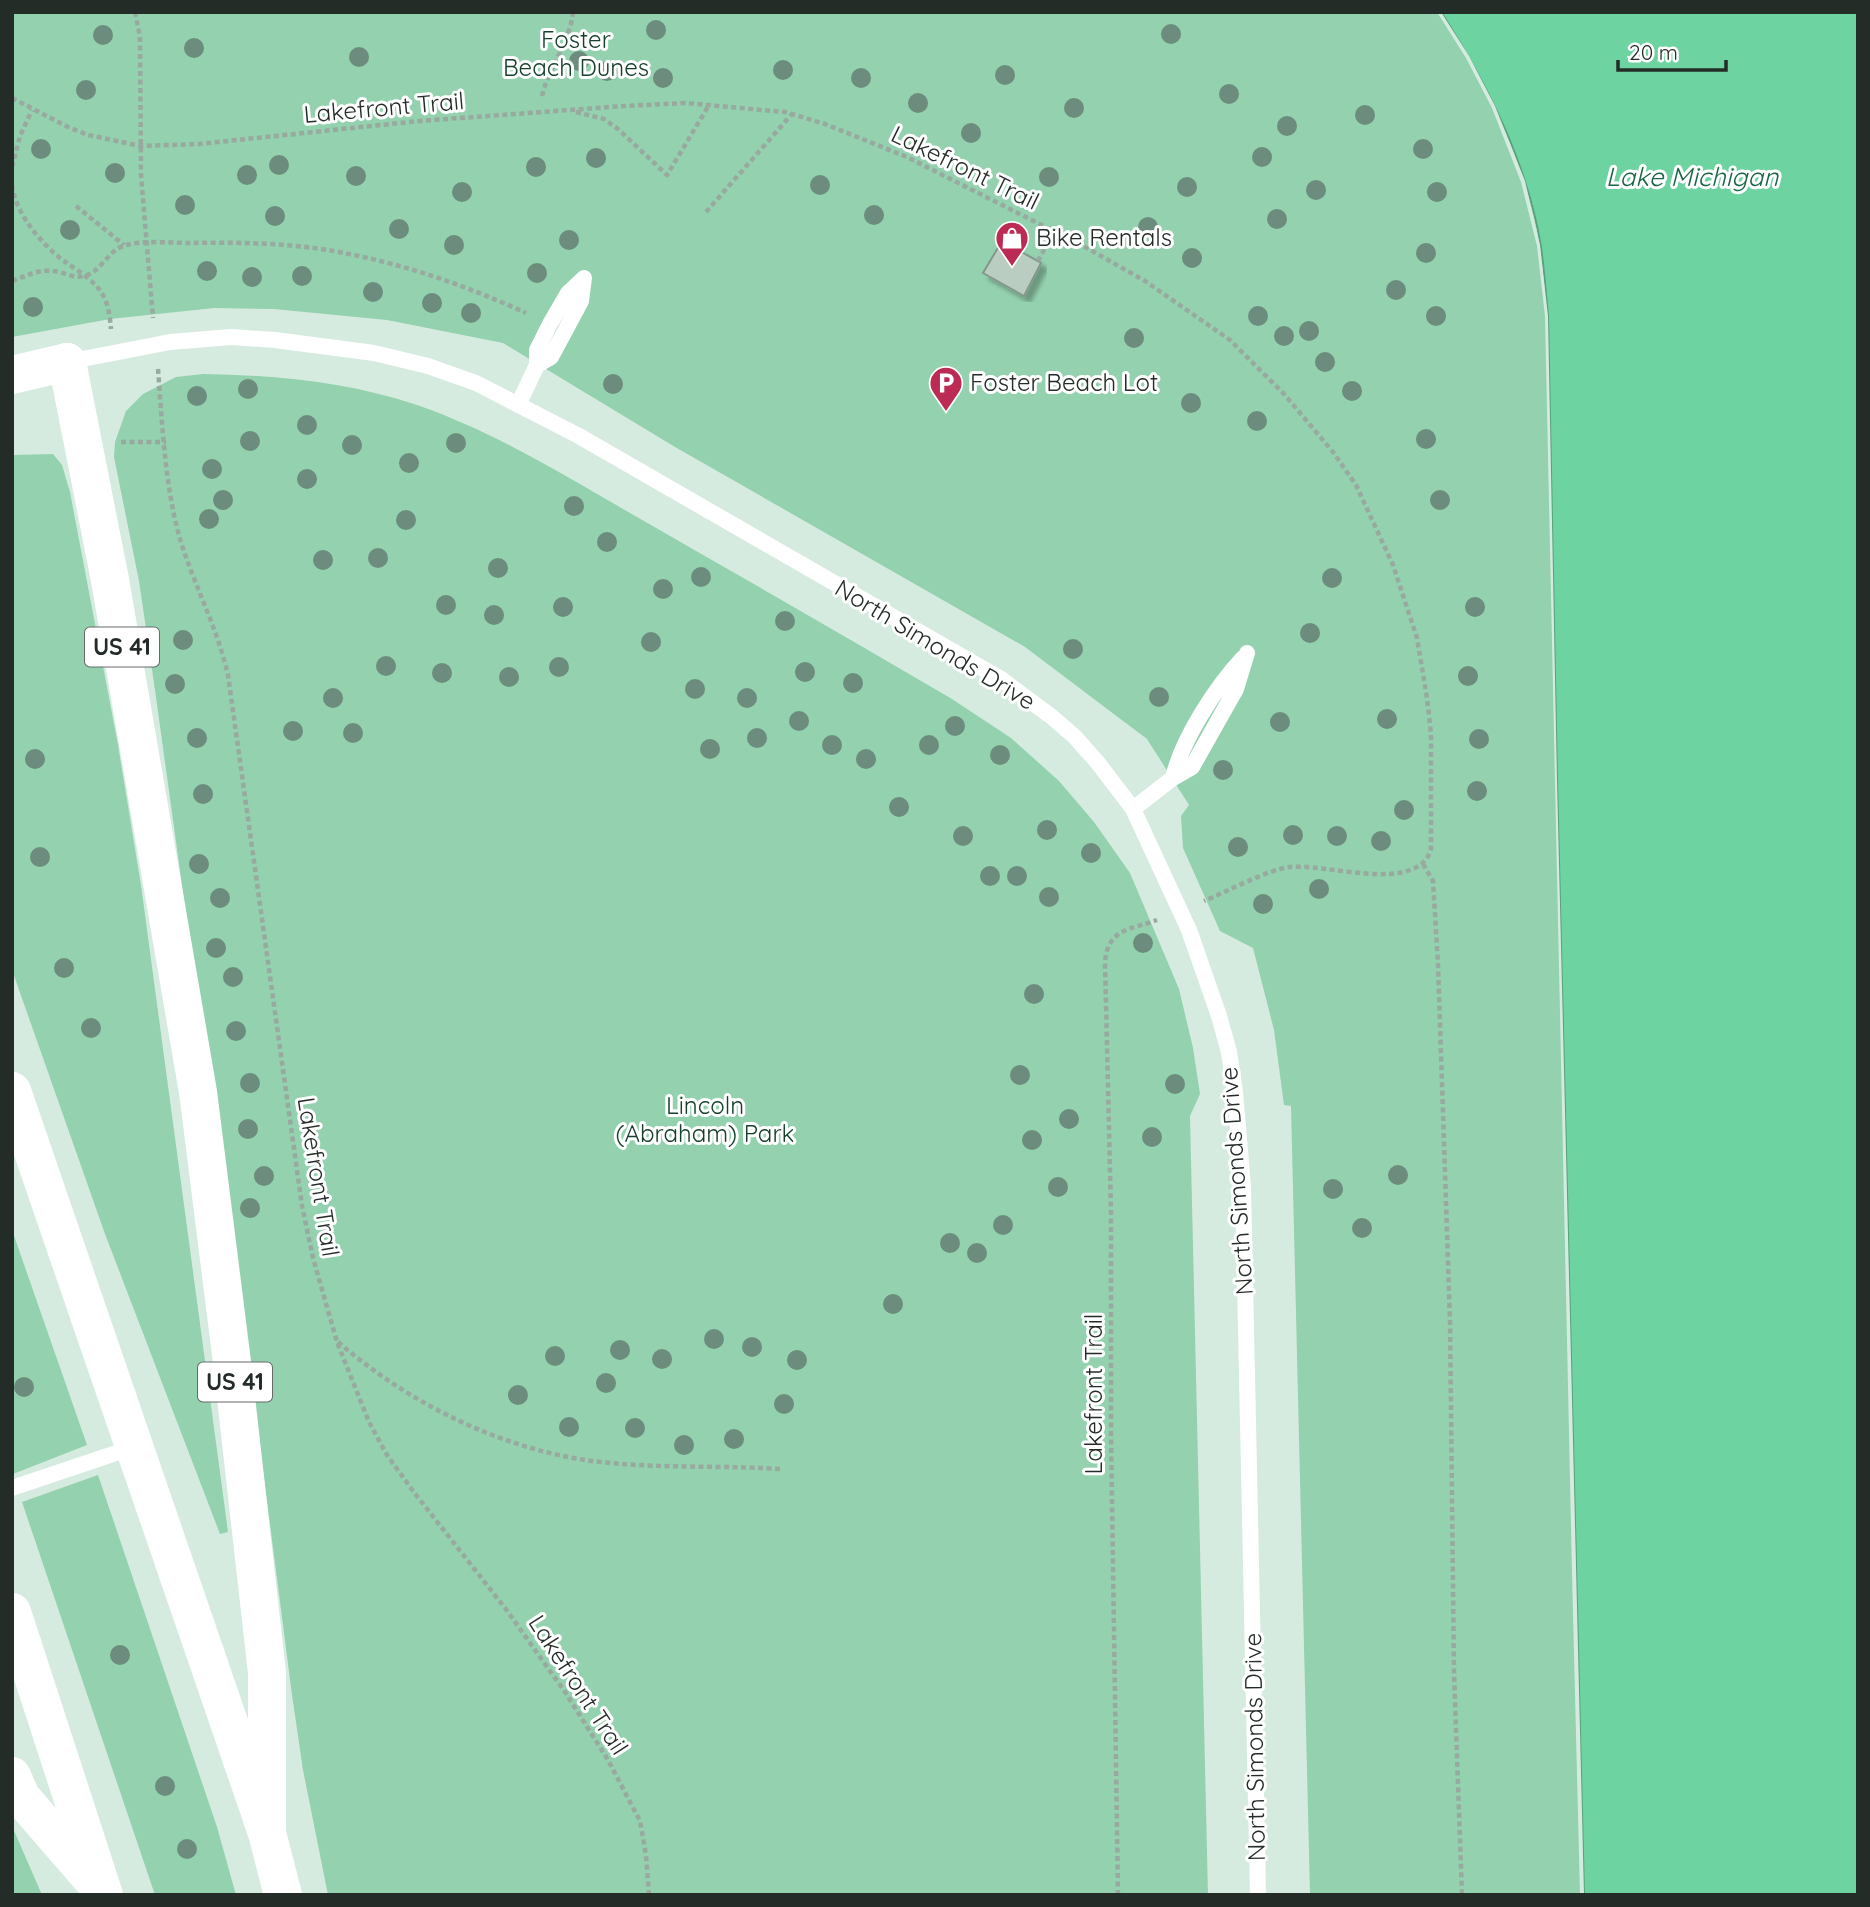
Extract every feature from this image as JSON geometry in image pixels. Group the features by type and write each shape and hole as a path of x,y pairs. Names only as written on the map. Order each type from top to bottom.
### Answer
{"main road":[{"path":"12,375 67,362"},
{"name":"US 41","path":"67,362 110,580 198,1092 267,1673 267,1833 283,1895"},
{"path":"12,1091 267,1833"},
{"path":"12,1612 104,1894"},
{"path":"12,1776 22,1797 104,1894"}],"lane":[{"path":"518,405 537,365 537,349 568,293 584,278 581,300 551,357 537,365"},
{"name":"North Simonds Drive","path":"67,362 187,339 231,337 374,353 428,366 476,383 579,436 775,551 951,649 1001,680 1052,717 1098,763 1133,809 1189,930 1219,1016 1229,1052 1235,1092 1243,1187 1258,1895"},
{"path":"1133,809 1192,767 1236,689 1247,653 1221,681 1178,759 1173,778"},
{"path":"12,1488 134,1447"}],"path":[{"path":"135,12 140,37 145,244 152,314"},
{"path":"542,96 569,29 573,12"},
{"name":"Lakefront Trail","path":"12,98 88,135 141,146 199,144 419,121 685,103 792,114 907,157 1054,232 1144,281 1230,340 1284,394 1334,453 1356,485 1397,577 1411,616 1422,663 1432,776 1431,849 1423,864"},
{"path":"572,110 611,124 667,175 709,105"},
{"path":"12,167 20,136 32,110"},
{"path":"706,212 792,114"},
{"path":"12,186 17,204 43,241 55,254 96,285 106,301 114,352"},
{"path":"76,206 124,245"},
{"path":"1038,261 1054,232"},
{"path":"12,281 38,271 84,276 94,271 110,254 124,245 220,242 284,246 348,253 477,291 527,314"},
{"name":"Lakefront Trail","path":"159,385 177,526 218,635 228,675 302,1206 316,1269 337,1342 369,1422 387,1455 505,1608 565,1692 608,1760 639,1821 646,1855 649,1895"},
{"path":"116,442 166,442"},
{"path":"1206,901 1291,867 1387,874 1410,872 1423,864 1433,880 1450,1321 1454,1673 1462,1895"},
{"name":"Lakefront Trail","path":"1118,1895 1111,1434 1111,1212 1105,962 1108,943 1115,936 1152,922"},
{"path":"337,1342 373,1371 425,1404 465,1423 542,1451 618,1464 780,1469"}],"green space":[{"name":"Foster Beach Dunes","path":"12,12 1441,12 1469,56 1525,181 1540,245 1548,316 1584,1895 1310,1895 1291,1106 1284,1105 1274,1030 1253,948 1220,931 1183,848 1181,816 1189,805 1147,739 1025,647 675,447 503,343 387,320 274,309 214,308 110,319 12,337"},
{"name":"Lincoln (Abraham) Park","path":"203,374 311,381 391,397 447,416 533,458 952,699 1011,738 1059,781 1094,822 1130,873 1179,989 1193,1048 1200,1094 1190,1116 1208,1895 328,1895 303,1770 292,1695 139,581 114,457 115,442 126,411 143,394 176,377"},
{"path":"53,454 62,465 70,492 118,745 141,885 228,1532 220,1534 105,1234 12,970 12,455"},
{"path":"12,1230 87,1445 13,1474 12,1472"},
{"path":"98,1475 217,1827 236,1895 155,1895 22,1502"},
{"path":"12,1826 42,1895 12,1895"}],"water":[{"name":"Lake Michigan","path":"1441,12 1858,12 1858,1895 1584,1895 1548,316 1541,247 1526,185 1489,96"}],"pier":[{"path":"1437,12 1441,12 1469,56 1495,106 1525,181 1540,245 1548,316 1584,1895 1580,1895 1572,1573 1545,316 1537,246 1521,182 1492,108 1466,58"}],"building":[{"name":"Bike Rentals","path":"1002,241 1041,263 1024,296 983,273"}],"place":[{"name":"Bike Rentals","path":"1012,268"},
{"name":"Foster Beach Lot","path":"946,413"}]}
